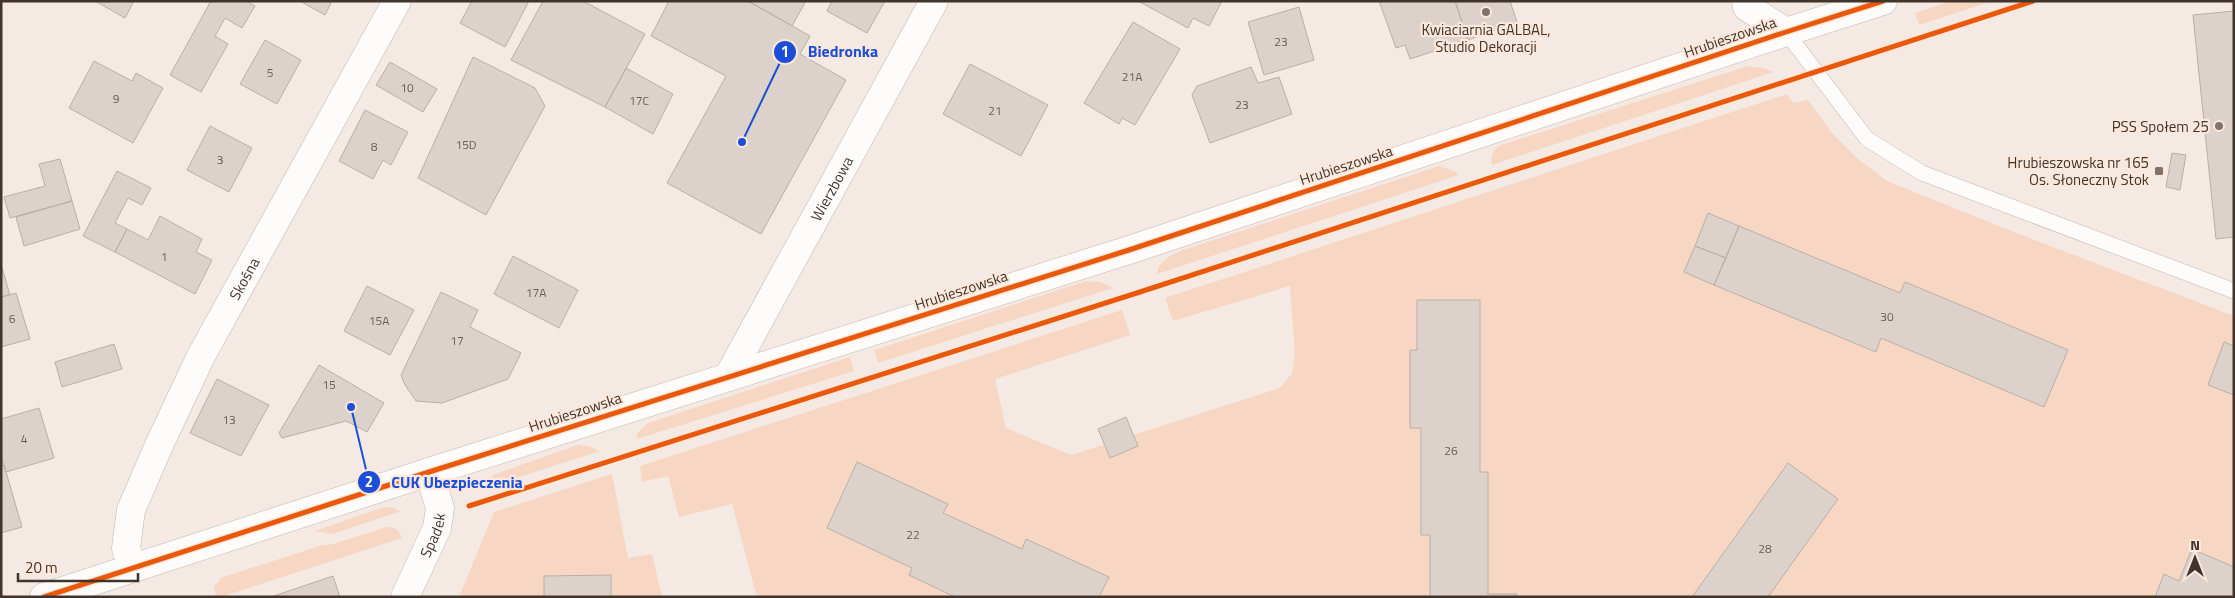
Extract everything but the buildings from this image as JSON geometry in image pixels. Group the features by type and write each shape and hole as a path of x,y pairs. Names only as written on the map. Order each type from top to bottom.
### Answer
{"street":[{"name":"Skośna","path":"132,567 126,548 130,510 160,443 201,356 397,1"},
{"name":"Wierzbowa","path":"728,377 934,1"},
{"path":"1746,1 1747,8 1786,32"},
{"name":"Hrubieszowska","path":"44,597 132,567 1139,246 1883,1"},
{"name":"Spadek","path":"405,597 437,528 440,508 429,472"}],"lane":[{"path":"1786,32 1867,138 1922,173 2234,291"}],"shaded area":[{"path":"1951,1 1993,1 1919,25 1915,13"},
{"path":"1748,66 1763,68 1773,72 1492,165 1493,153 1501,145"},
{"path":"1787,94 1793,103 1808,100 1832,133 1858,159 1887,181 2019,234 2234,316 2234,597 757,597 732,504 679,517 668,476 642,482 640,466 1122,310 1130,335 995,379 1006,428 1071,455 1280,388 1292,373 1295,355 1290,286 1173,321 1165,298"},
{"path":"1439,166 1454,171 1459,175 1157,274 1163,262 1170,256 1183,250"},
{"path":"1098,281 1113,288 878,363 874,350 1083,282"},
{"path":"850,357 854,371 637,439 637,433 648,423"},
{"path":"578,445 589,446 600,451 478,490 495,474"},
{"path":"612,474 628,558 652,554 662,597 459,597 494,512"},
{"path":"392,507 401,511 332,534 315,531 381,508"},
{"path":"387,527 396,529 402,538 221,597 216,597 214,587 221,578 319,546 333,544"}],"cycle path":[{"path":"44,597 429,472 1129,250 1883,1"},
{"path":"469,506 1143,291 2033,1"}],"place":[{"name":"Kwiaciarnia GALBAL, Studio Dekoracji","path":"1486,12"},
{"name":"PSS Społem 25","path":"2219,126"},
{"name":"Biedronka","path":"742,142"},
{"name":"Hrubieszowska nr 165 Os. Słoneczny Stok","path":"2159,171"},
{"name":"CUK Ubezpieczenia","path":"351,407"}]}
